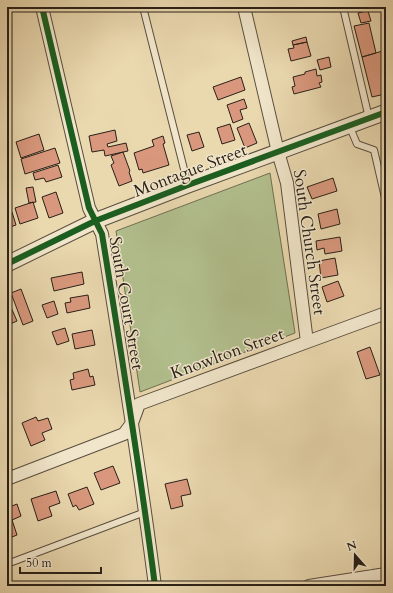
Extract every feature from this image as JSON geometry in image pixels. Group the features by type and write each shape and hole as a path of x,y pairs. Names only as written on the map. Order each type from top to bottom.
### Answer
{"street":[{"name":"South Court Street","path":"42,7 89,208 102,234 146,512 155,586"},
{"name":"South Church Street","path":"244,7 278,152 287,183 307,342"},
{"name":"Montague Street","path":"7,264 96,221 188,185 386,112"},
{"name":"Knowlton Street","path":"7,479 124,434 132,423 139,404 386,313"},
{"path":"309,586 386,574"}],"lane":[{"path":"143,7 188,185"},
{"path":"343,7 370,118"},
{"path":"349,125 357,144 374,150 384,184 386,202"},
{"path":"7,564 146,512"}],"green space":[{"path":"270,173 295,333 140,392 116,231"}],"building":[{"path":"368,11 371,21 361,23 358,13"},
{"path":"369,23 376,53 362,57 354,26"},
{"path":"306,37 307,42 293,45 292,41"},
{"path":"307,42 311,56 291,61 288,49 294,48 293,45"},
{"path":"386,50 386,82 382,83 385,94 372,97 362,57"},
{"path":"329,57 331,67 320,70 317,60"},
{"path":"316,69 317,76 321,75 322,82 319,83 321,87 294,94 292,87 295,86 293,77"},
{"path":"241,77 245,90 218,100 213,87"},
{"path":"244,99 247,108 240,110 243,119 233,123 227,105"},
{"path":"249,123 257,143 245,148 237,128"},
{"path":"230,124 235,140 222,144 217,128"},
{"path":"115,130 117,141 107,144 108,147 126,143 128,151 105,156 104,150 92,152 89,136"},
{"path":"199,132 204,147 192,151 187,135"},
{"path":"39,134 44,150 21,158 16,142"},
{"path":"163,136 165,143 163,144 169,165 143,173 142,169 139,170 134,153 154,146 152,140"},
{"path":"55,148 60,163 25,174 21,159"},
{"path":"123,152 132,181 119,186 111,165 114,163 111,156"},
{"path":"58,165 62,177 46,182 44,178 35,180 33,173"},
{"path":"333,178 337,191 312,199 307,187"},
{"path":"33,187 36,202 29,203 26,188"},
{"path":"56,192 63,213 49,218 42,197"},
{"path":"33,202 38,218 20,224 15,208"},
{"path":"337,209 340,224 321,229 318,214"},
{"path":"7,210 9,213 12,212 16,225 7,228"},
{"path":"340,237 342,251 325,254 324,248 317,250 316,241"},
{"path":"335,258 338,275 321,278 319,261"},
{"path":"82,272 84,284 54,291 51,278"},
{"path":"338,281 344,296 327,302 322,287"},
{"path":"21,289 33,321 23,325 11,293"},
{"path":"88,295 90,308 67,313 65,303 71,302 70,298"},
{"path":"54,301 58,314 47,318 42,305"},
{"path":"10,305 17,321 8,325 7,306"},
{"path":"65,328 69,341 57,345 52,332"},
{"path":"92,330 95,345 75,349 72,334"},
{"path":"370,347 380,375 366,379 357,352"},
{"path":"88,369 90,377 93,376 95,385 72,390 70,380 74,379 73,373"},
{"path":"36,417 38,421 48,418 52,429 42,433 45,440 31,446 22,423"},
{"path":"113,466 120,483 101,490 94,473"},
{"path":"187,479 191,494 181,496 183,506 171,509 165,484"},
{"path":"87,487 94,504 79,510 76,505 73,507 68,494"},
{"path":"56,491 60,503 49,507 52,516 38,521 31,499"},
{"path":"17,504 21,516 12,520 17,535 7,539 7,508"}],"cycle path":[{"path":"42,7 89,208 102,234 137,454 155,586"},
{"path":"7,264 95,221 386,112"}]}
